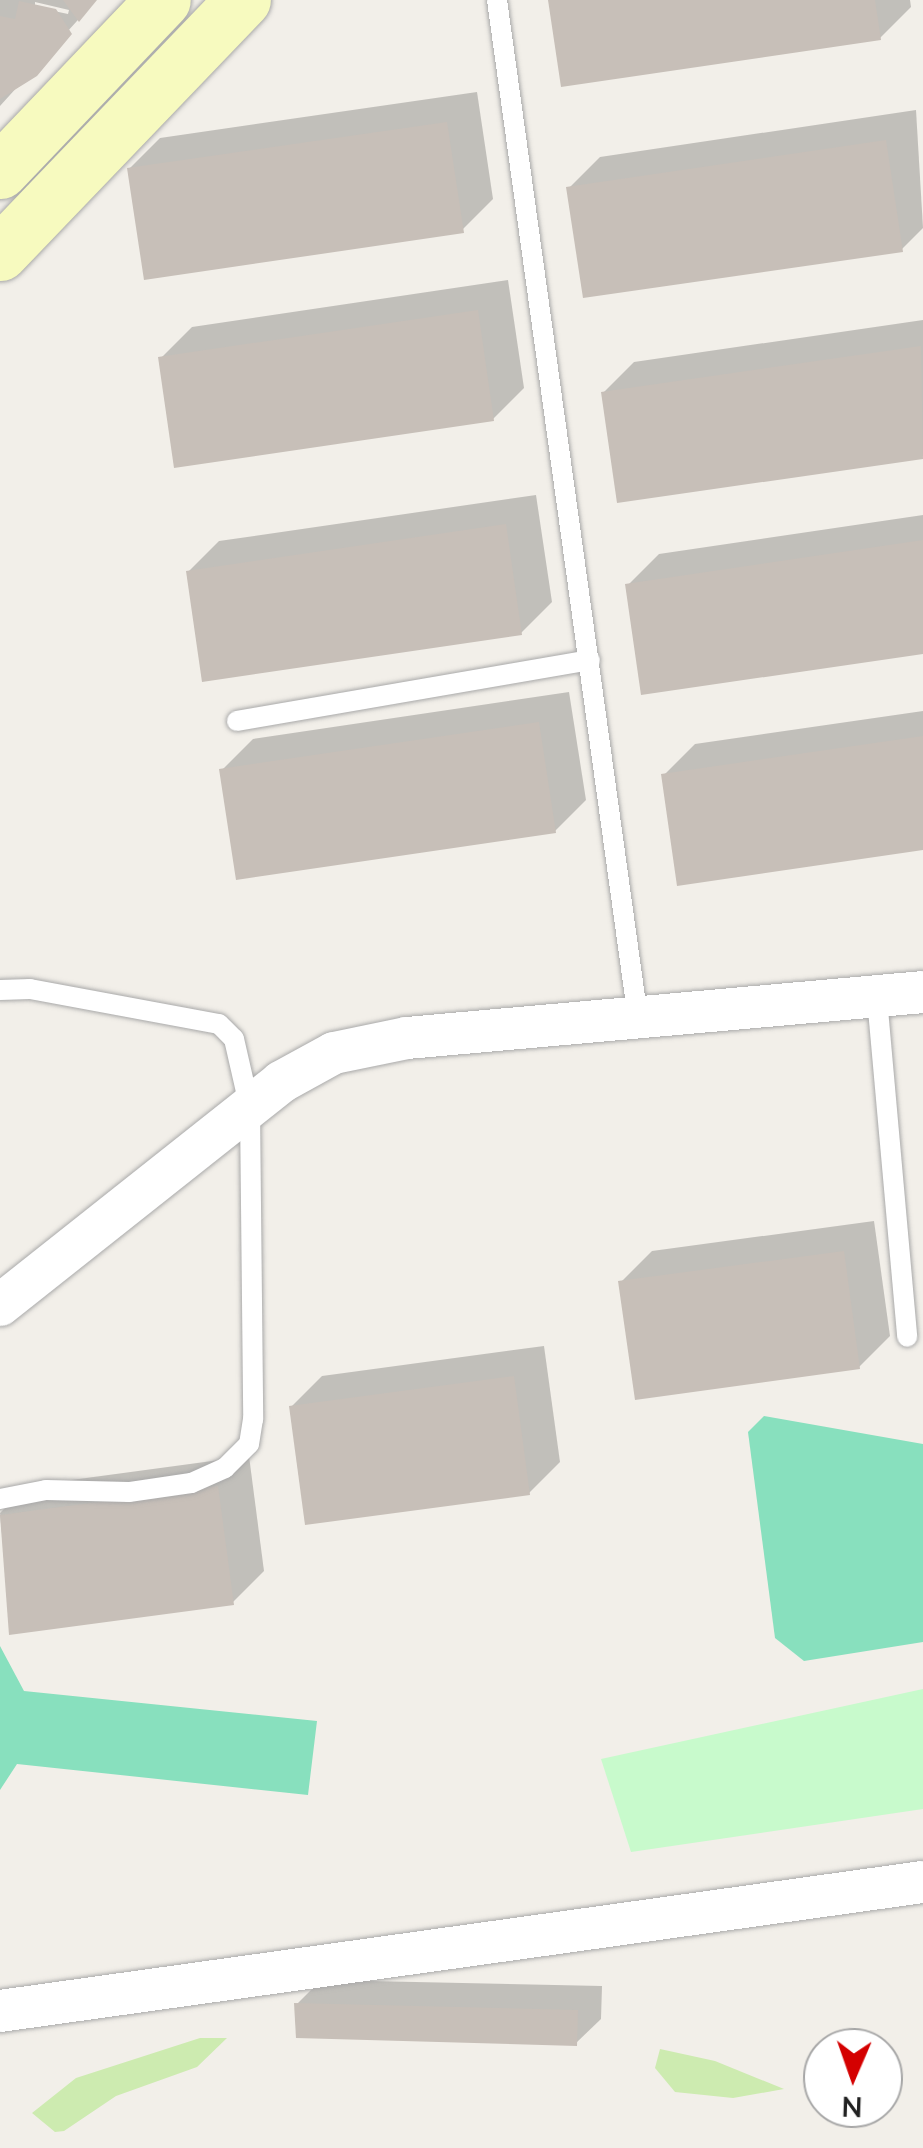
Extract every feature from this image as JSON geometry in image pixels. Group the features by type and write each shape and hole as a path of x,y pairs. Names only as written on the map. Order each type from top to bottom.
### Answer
{"street":[{"path":"0,170 164,0"},
{"path":"3,243 243,0"},
{"path":"0,1306 250,1110 334,1053 406,1038 923,992"},
{"path":"0,2011 923,1882"}],"lane":[{"path":"497,0 638,1019"},
{"path":"237,721 590,660"},
{"path":"0,990 30,989 219,1024 243,1056 250,1110 249,1444 224,1468 192,1483 0,1499"},
{"path":"877,998 907,1337"}],"green space":[{"path":"764,1416 923,1444 923,1642 804,1661 775,1638 748,1432"},
{"path":"0,1646 24,1691 317,1721 308,1795 17,1764 0,1790"},
{"path":"923,1689 923,1809 631,1852 601,1759"},
{"path":"200,2038 227,2038 197,2067 116,2096 64,2131 55,2132 32,2113 76,2078"},
{"path":"660,2049 715,2061 784,2089 733,2098 675,2092 655,2068"}],"building":[{"path":"63,0 97,0 79,22"},
{"path":"548,0 875,0 881,40 561,87"},
{"path":"19,1 56,9 72,34 37,76 0,99 0,16 15,19"},
{"path":"447,122 464,233 144,280 127,168"},
{"path":"886,140 903,252 583,298 566,187"},
{"path":"478,310 494,421 174,468 158,357"},
{"path":"921,346 923,459 617,503 601,392"},
{"path":"506,524 522,635 202,682 186,571"},
{"path":"923,540 923,654 641,695 625,584"},
{"path":"539,722 556,833 236,880 219,769"},
{"path":"923,736 923,850 677,886 661,774"},
{"path":"844,1251 860,1369 635,1400 618,1281"},
{"path":"514,1376 530,1495 305,1525 289,1406"},
{"path":"218,1486 234,1605 9,1635 0,1515"},
{"path":"294,2003 578,2010 577,2046 296,2038"}]}
